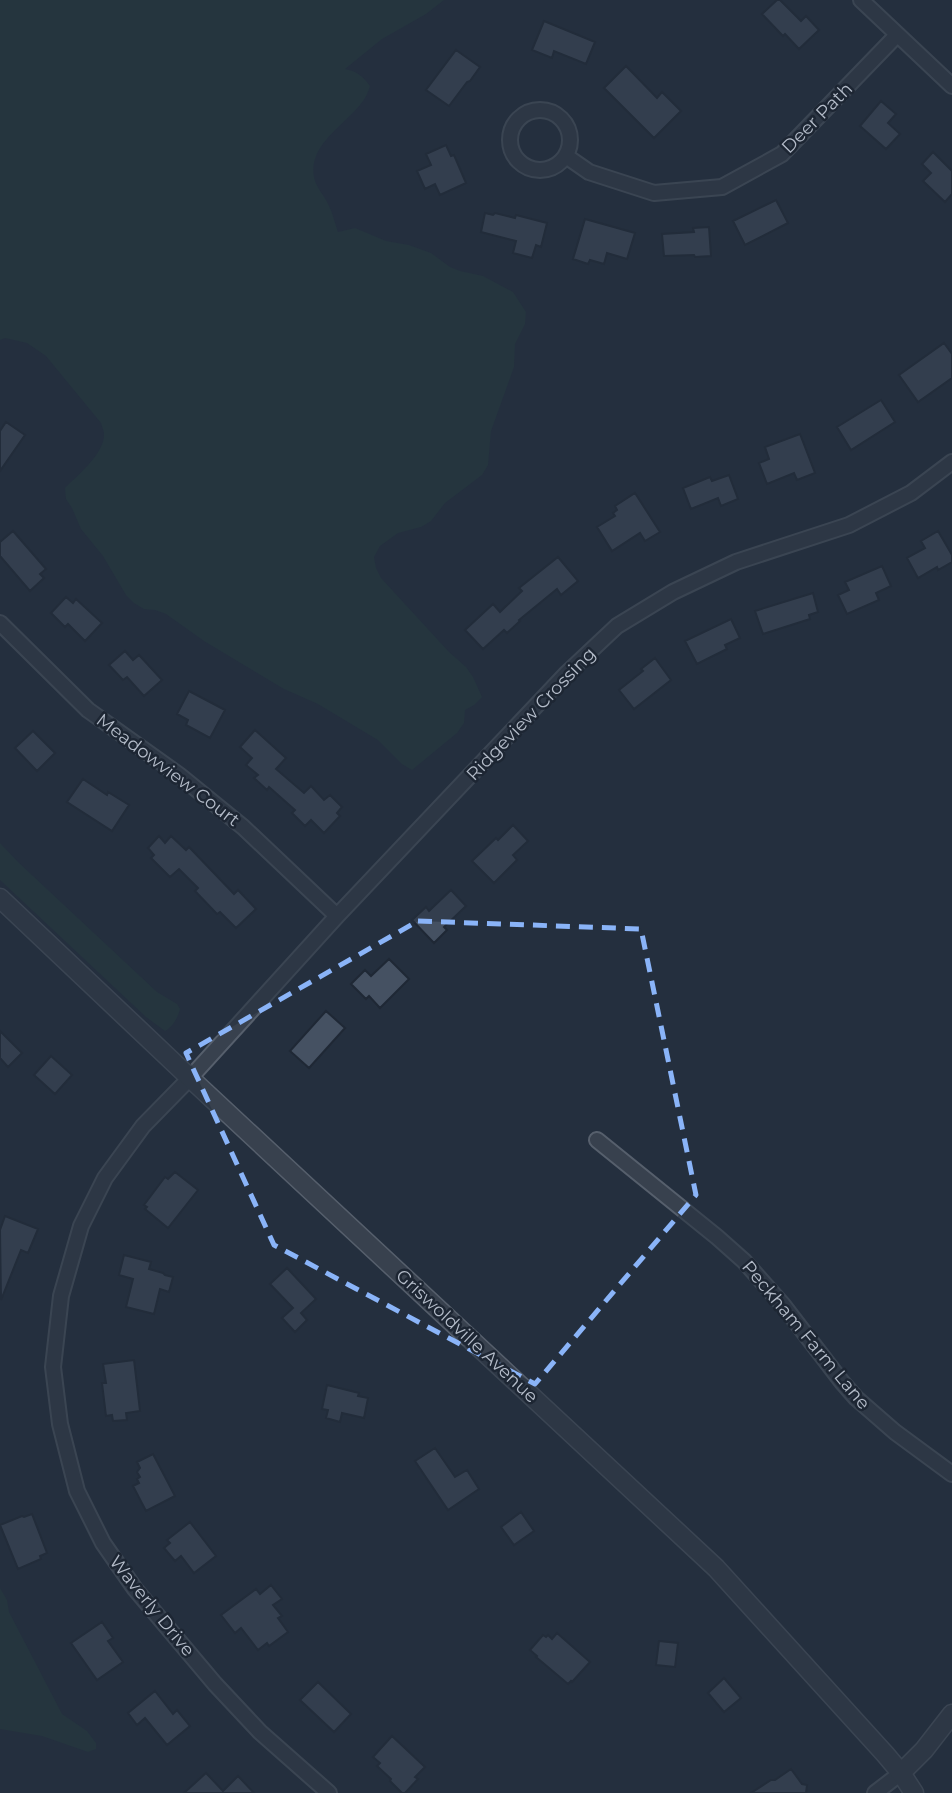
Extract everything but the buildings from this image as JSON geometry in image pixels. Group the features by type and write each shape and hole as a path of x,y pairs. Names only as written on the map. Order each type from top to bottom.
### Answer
{"street":[{"path":"861,0 952,86"},
{"name":"Deer Path","path":"566,156 590,172 654,193 722,187 782,154 897,35"},
{"path":"532,110 555,114 564,122 569,132 570,144 566,156 547,169 535,170 524,166 515,158 510,147 509,135 513,124 532,110"},
{"name":"Ridgeview Crossing","path":"190,1077 337,916 568,673 617,626 673,592 736,562 849,525 911,493 952,462"},
{"name":"Meadowview Court","path":"0,622 88,710 178,775 243,827 337,916"},
{"name":"Griswoldville Avenue","path":"0,898 716,1568 901,1773 914,1793"},
{"name":"Waverly Drive","path":"190,1077 143,1126 105,1178 80,1226 61,1296 54,1356 60,1424 78,1491 103,1543 135,1589 215,1684 260,1732 329,1793"},
{"name":"Peckham Farm Lane","path":"597,1140 744,1261 783,1305 856,1398 895,1432 952,1474"},
{"path":"875,1793 901,1773 924,1750 952,1714"}],"highlighted area":[{"path":"418,921 641,929 696,1195 535,1384 274,1245 186,1053"}],"green space":[{"path":"0,0 444,0 426,14 382,39 345,69 362,77 370,86 360,105 321,146 314,166 315,181 330,209 338,232 355,228 386,241 431,253 450,267 483,276 513,292 526,312 525,324 515,344 514,367 491,431 488,465 482,475 445,503 431,521 421,527 398,533 380,546 374,557 381,578 466,667 482,697 465,710 464,723 457,733 412,770 402,764 378,740 318,704 284,689 204,641 166,614 144,609 134,603 126,595 103,556 81,529 66,499 65,488 100,449 104,434 101,423 46,356 27,343 5,338 0,340"},
{"path":"0,843 157,992 177,1004 180,1009 170,1027 165,1031 146,1017 0,880"},
{"path":"0,1588 7,1600 9,1612 62,1714 87,1731 96,1743 96,1749 88,1752 42,1736 0,1729"}]}
